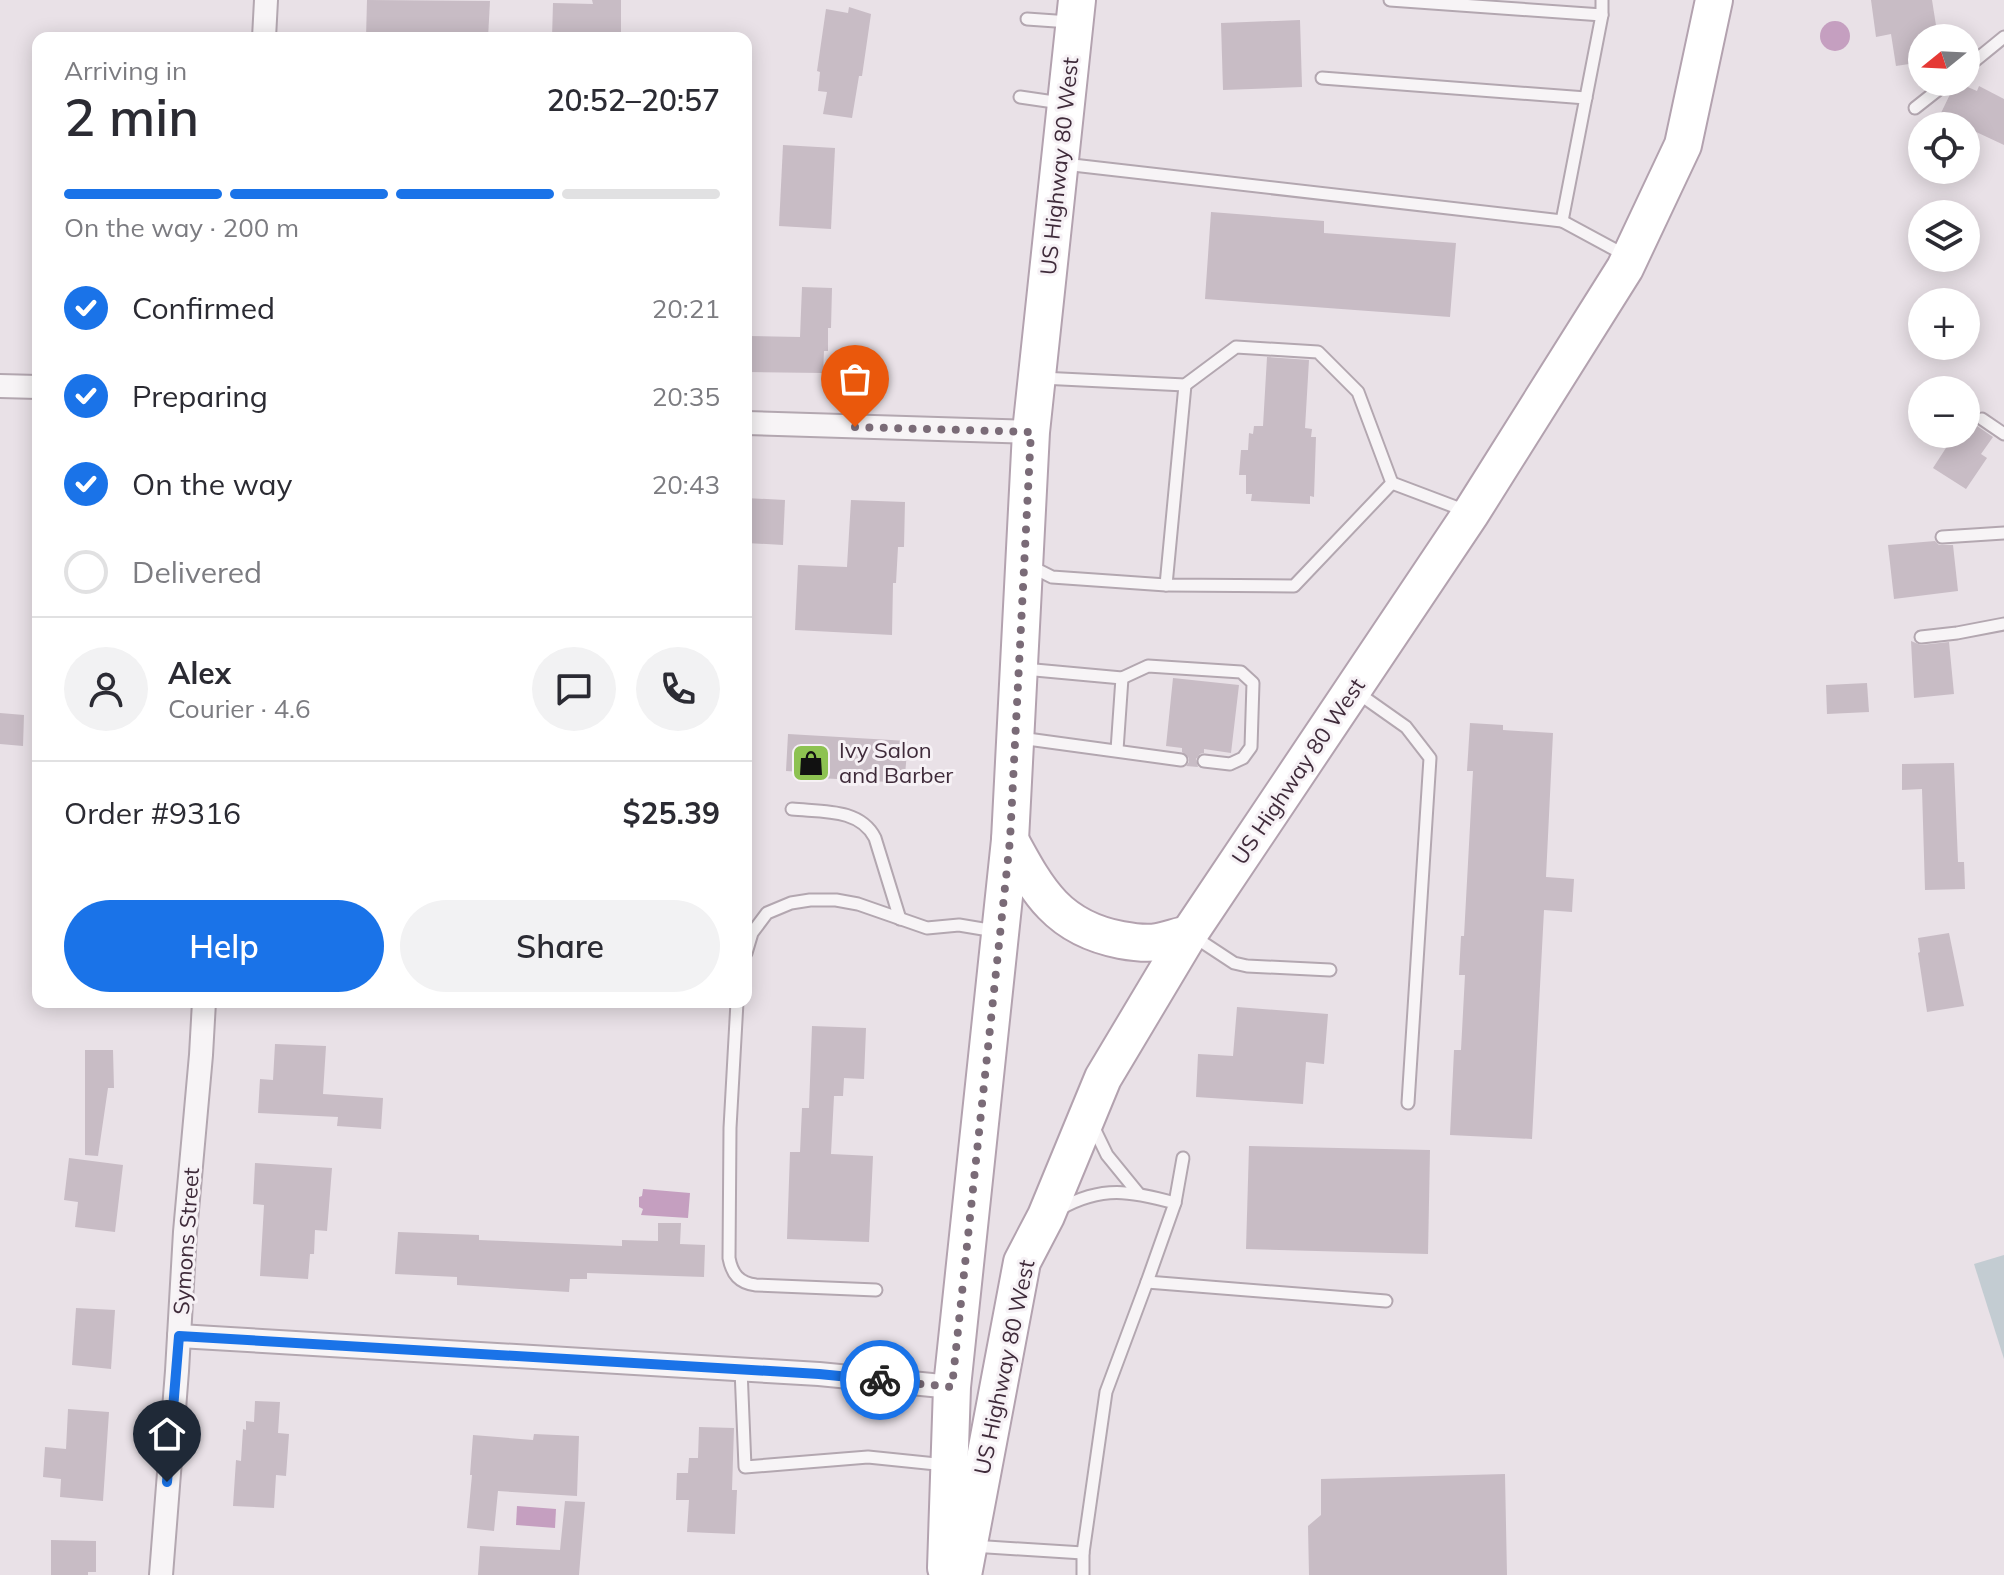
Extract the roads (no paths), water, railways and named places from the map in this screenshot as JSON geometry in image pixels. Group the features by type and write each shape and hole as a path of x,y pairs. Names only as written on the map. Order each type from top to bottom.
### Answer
{"main road":[{"name":"US Highway 80 West","path":"956,1559 1022,1262 1046,1216 1103,1078 1189,934 1471,513 1630,257 1683,145 1714,0"},
{"name":"US Highway 80 West","path":"956,1559 949,1466 952,1387 1010,840 1031,432 1076,11"},
{"path":"1010,840 1030,878 1050,903 1072,923 1100,936 1128,941 1157,942 1189,934"}],"street":[{"path":"264,32 266,0"},
{"path":"0,386 32,387"},
{"path":"752,423 1031,432"},
{"name":"Symons Street","path":"161,1575 204,1008"},
{"path":"179,1336 819,1374 952,1387"}],"lane":[{"path":"1390,0 1602,15"},
{"path":"1562,221 1602,15 1602,0"},
{"path":"1027,19 1076,11"},
{"path":"1980,57 2004,37"},
{"path":"1322,78 1586,98"},
{"path":"1915,108 1930,96"},
{"path":"1020,97 1066,104"},
{"path":"1059,163 1562,221 1630,257"},
{"path":"1037,377 1185,385 1236,347 1318,352 1358,392 1392,483 1471,513"},
{"path":"1166,585 1185,385"},
{"path":"1982,419 2004,434"},
{"path":"1024,563 1052,577 1166,585 1294,586 1392,483"},
{"path":"1942,537 2004,533"},
{"path":"1921,637 2004,624"},
{"path":"1019,668 1122,678 1148,666 1241,672 1253,683 1251,747 1243,758 1230,764 1204,761"},
{"path":"1117,750 1122,678"},
{"path":"1353,689 1406,727 1430,758 1408,1103"},
{"path":"1015,737 1181,760"},
{"path":"792,809 852,816 870,828 900,919"},
{"path":"752,933 767,913 791,903 810,900 858,904 927,928 959,925 1000,932"},
{"path":"1189,934 1234,963 1330,970"},
{"path":"737,1008 730,1128 729,1258 732,1270 736,1277 749,1284 876,1290"},
{"path":"1088,1111 1105,1151 1138,1193"},
{"path":"1083,1575 1083,1553 1106,1392 1175,1203 1183,1158"},
{"path":"1046,1216 1101,1193 1138,1193 1175,1203"},
{"path":"1147,1282 1386,1301"},
{"path":"741,1369 745,1467 868,1457 949,1466"},
{"path":"956,1559 1083,1553"}],"place":[{"name":"Ivy Salon and Barber","path":"811,763"}]}
